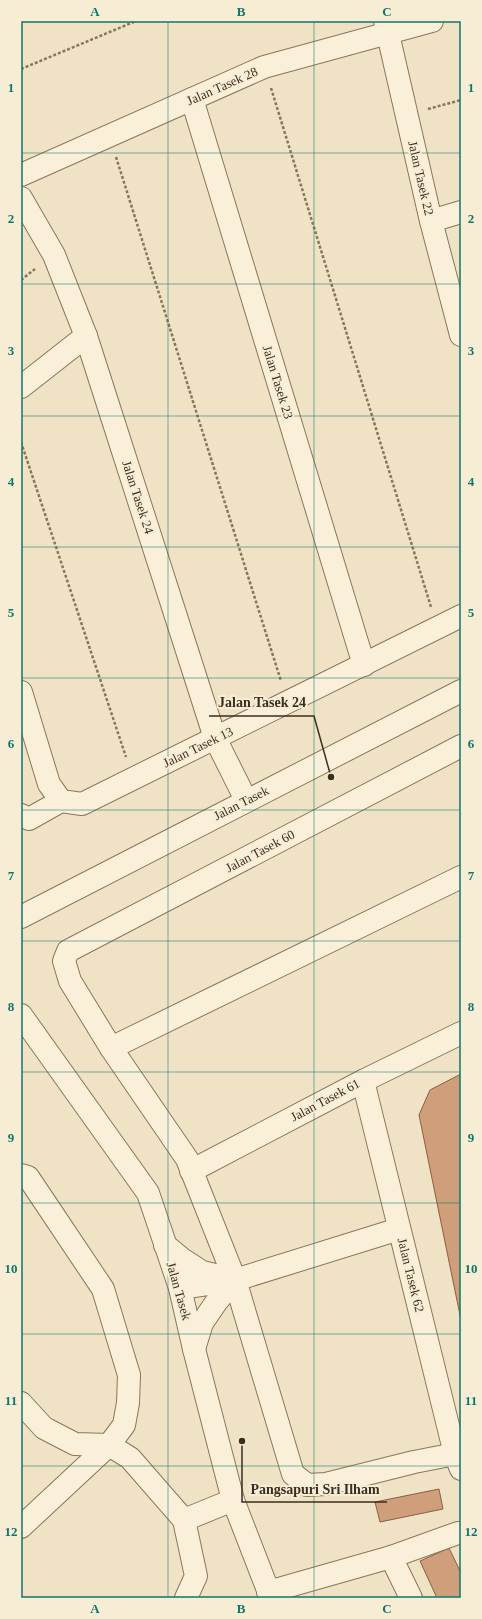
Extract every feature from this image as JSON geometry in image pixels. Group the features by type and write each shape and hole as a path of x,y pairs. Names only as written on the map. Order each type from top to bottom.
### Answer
{"street":[{"name":"Jalan Tasek 28","path":"21,175 264,67 386,27 432,21"},
{"name":"Jalan Tasek 22","path":"386,27 431,221 461,335"},
{"name":"Jalan Tasek 23","path":"192,99 364,665"},
{"name":"Jalan Tasek 24","path":"21,198 54,255 86,336 215,738 246,800"},
{"path":"431,221 461,212"},
{"path":"21,387 86,336"},
{"name":"Jalan Tasek 13","path":"61,802 82,804 461,616"},
{"name":"Jalan Tasek","path":"21,917 246,800 461,691"},
{"path":"21,692 49,784 61,802 30,819 21,815"},
{"name":"Jalan Tasek 60","path":"111,1048 70,981 64,961 68,951 461,746"},
{"path":"458,1461 414,1462 326,1484 307,1485 293,1474 235,1280 187,1159 111,1048 461,876"},
{"name":"Jalan Tasek","path":"25,1029 148,1193 180,1288 194,1350 233,1500 269,1595"},
{"name":"Jalan Tasek 61","path":"191,1171 363,1081 461,1033"},
{"name":"Jalan Tasek 62","path":"363,1081 458,1461"},
{"path":"21,1175 28,1177 103,1289 129,1375 128,1403 124,1425 109,1445 21,1527"},
{"path":"180,1288 235,1280 399,1229"},
{"path":"165,1245 182,1259 202,1272 235,1280"},
{"path":"194,1350 202,1323 217,1301 235,1280"},
{"path":"21,1403 44,1428 69,1441 75,1444 109,1445 130,1458 184,1520 196,1576 186,1598"},
{"path":"184,1520 233,1500"},
{"path":"269,1595 391,1557 461,1533"},
{"path":"391,1557 411,1598"}],"path":[{"path":"21,69 136,21"},
{"path":"264,67 438,628"},
{"path":"406,116 461,100"},
{"path":"109,136 287,703"},
{"path":"21,442 134,779"}],"building":[{"path":"461,1074 461,1320 419,1115 430,1090"},
{"path":"439,1489 443,1509 380,1522 375,1502"},
{"path":"449,1548 461,1573 461,1598 437,1598 420,1561"}],"place":[{"name":"Jalan Tasek 24","path":"331,777"},
{"name":"Pangsapuri Sri Ilham","path":"242,1441"}]}
